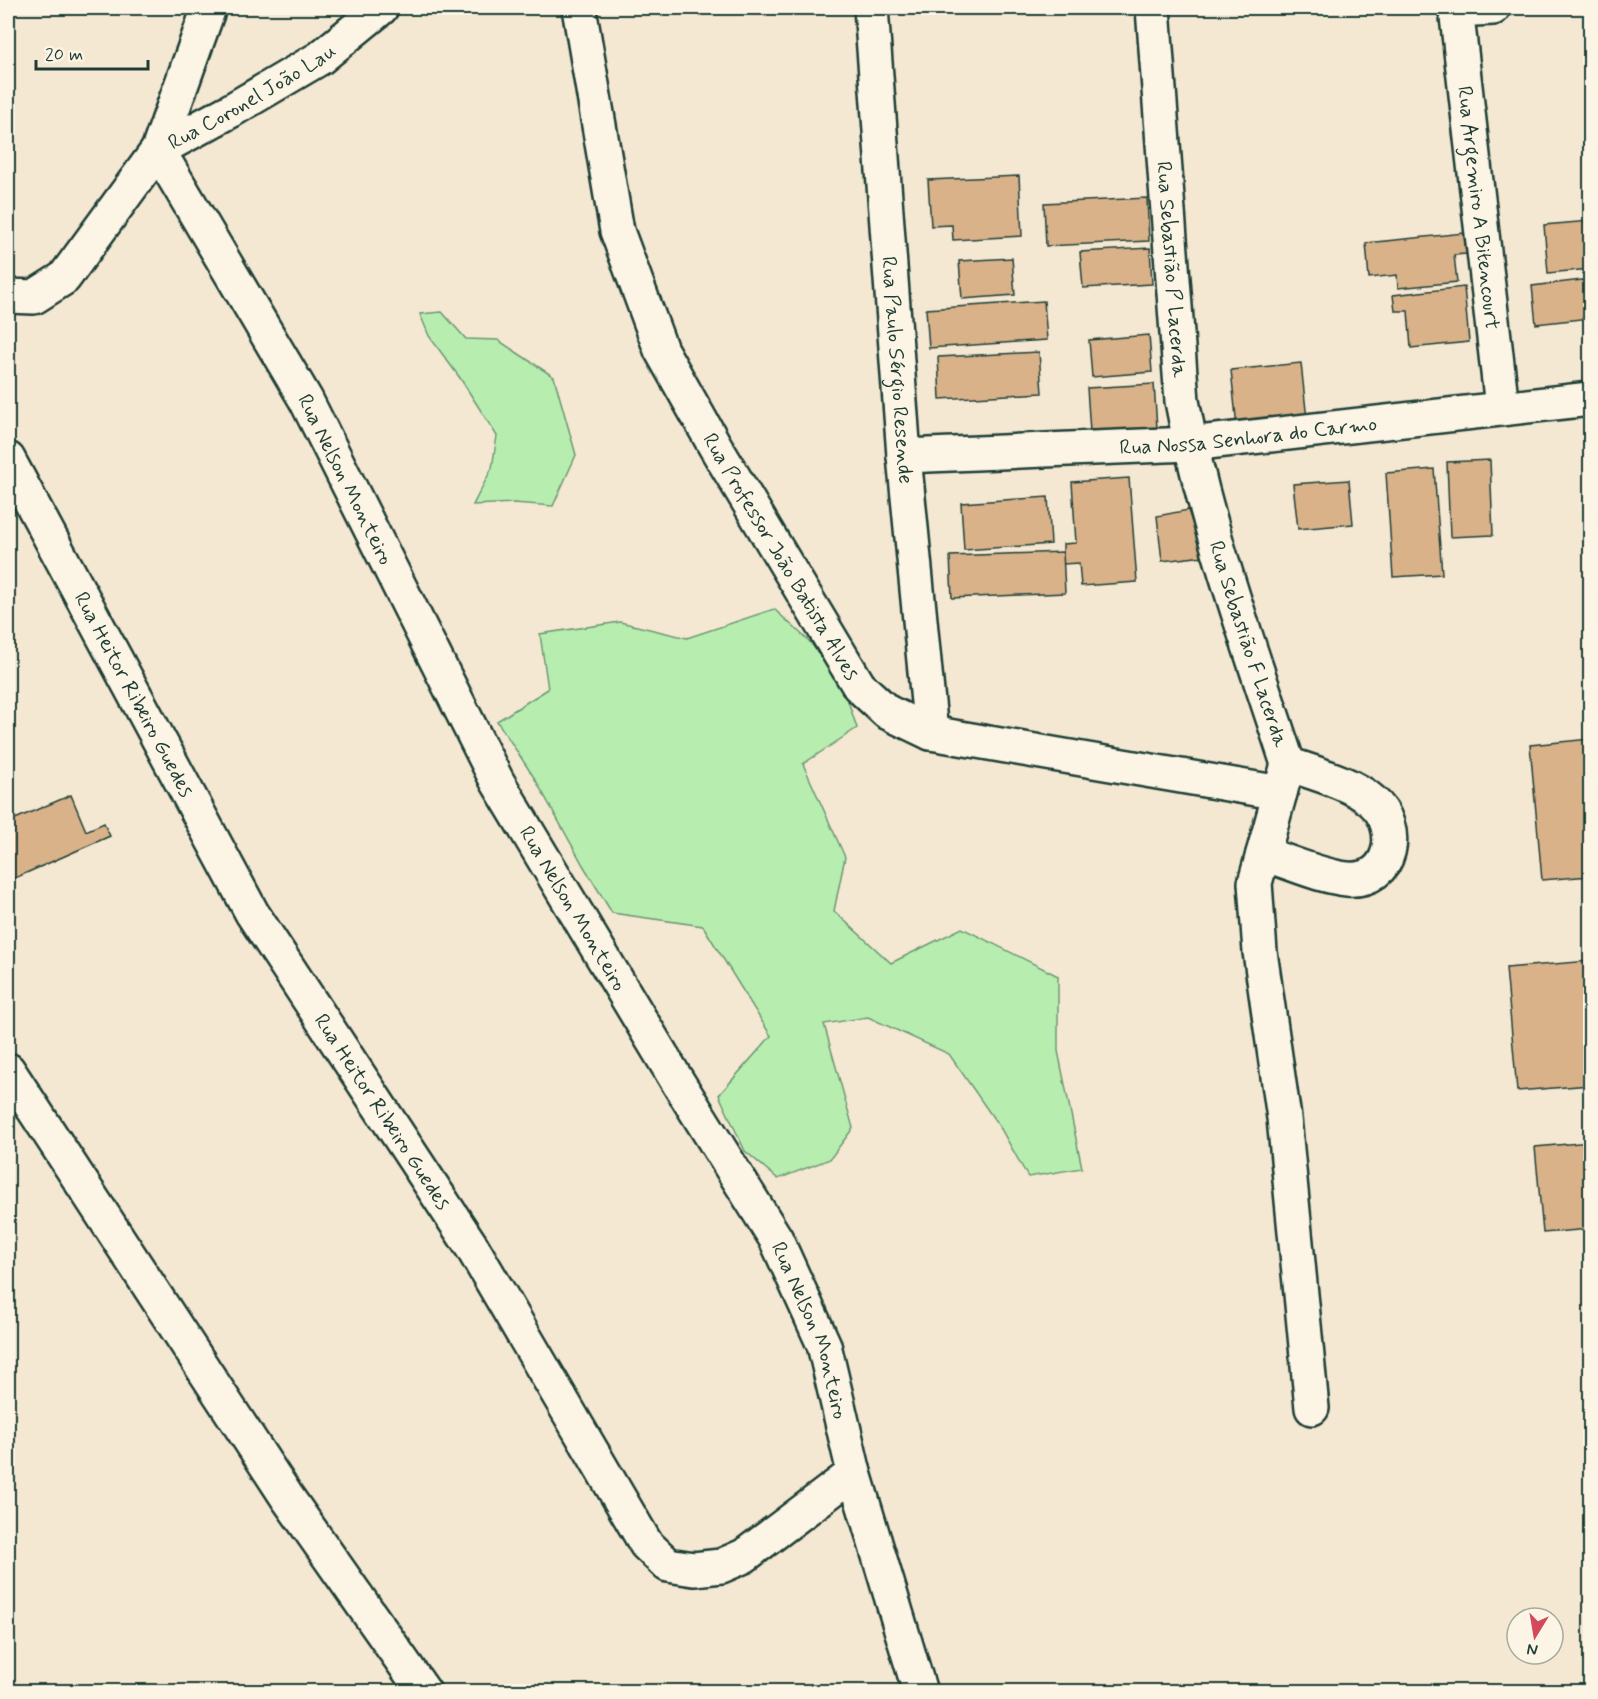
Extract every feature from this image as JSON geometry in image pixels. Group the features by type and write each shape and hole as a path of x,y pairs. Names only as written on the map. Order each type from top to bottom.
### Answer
{"street":[{"path":"158,150 209,8"},
{"name":"Rua Coronel João Lau","path":"21,296 64,279 158,150 230,111 320,57 381,8"},
{"name":"Rua Professor João Batista Alves","path":"579,8 617,231 661,350 859,686 887,712 931,733 1284,778"},
{"name":"Rua Paulo Sérgio Resende","path":"871,8 904,456 931,733"},
{"name":"Rua Sebastião P Lacerda","path":"1153,8 1182,401 1190,444 1212,529"},
{"path":"1456,9 1493,8"},
{"name":"Rua Argemiro A Bitencourt","path":"1456,9 1502,407"},
{"name":"Rua Nelson Monteiro","path":"158,150 306,400 497,781 676,1079 776,1239 824,1345 854,1473 920,1692"},
{"name":"Rua Nossa Senhora do Carmo","path":"904,456 1190,444 1502,407 1590,399"},
{"name":"Rua Heitor Ribeiro Guedes","path":"8,459 252,913 472,1247 646,1544 668,1565 694,1569 720,1566 744,1556 854,1473"},
{"name":"Rua Sebastião F Lacerda","path":"1212,529 1284,778 1351,788 1373,801 1388,824 1389,850 1382,867 1364,878 1348,879 1326,874 1263,854"},
{"path":"1284,778 1256,883 1260,952 1284,1119 1312,1408"},
{"path":"8,1070 281,1488 424,1692"}],"green space":[{"path":"442,312 466,339 498,340 554,377 576,455 553,506 514,503 473,505 492,468 497,436 460,378 429,336 420,314"},
{"path":"774,609 809,641 843,686 857,728 803,764 845,857 834,911 891,963 962,928 1058,976 1058,1051 1082,1168 1028,1177 1001,1129 949,1054 868,1017 824,1024 853,1128 830,1159 778,1179 745,1151 719,1095 771,1036 703,926 612,913 535,779 497,721 548,689 540,634 620,622 687,638"}],"building":[{"path":"1019,176 1022,236 953,240 952,225 931,226 928,180"},
{"path":"1147,198 1149,241 1046,246 1044,203"},
{"path":"1590,221 1590,269 1548,273 1544,225"},
{"path":"1464,233 1466,254 1454,255 1457,282 1398,288 1397,275 1369,278 1366,243"},
{"path":"1150,248 1152,284 1083,288 1080,252"},
{"path":"1012,258 1015,295 962,299 959,261"},
{"path":"1590,279 1590,318 1536,324 1532,286"},
{"path":"1464,287 1469,342 1411,348 1408,311 1395,311 1393,295"},
{"path":"1044,301 1047,340 929,348 926,309"},
{"path":"1149,335 1152,372 1092,377 1089,340"},
{"path":"1039,352 1042,393 940,399 938,357"},
{"path":"1301,363 1307,420 1237,427 1231,370"},
{"path":"1154,384 1157,428 1090,432 1087,388"},
{"path":"1490,460 1493,535 1450,537 1447,462"},
{"path":"1434,469 1442,574 1393,577 1386,473"},
{"path":"1129,478 1137,582 1081,586 1079,563 1063,564 1063,544 1076,543 1072,482"},
{"path":"1349,480 1353,524 1298,529 1293,484"},
{"path":"1048,497 1051,544 964,550 961,503"},
{"path":"1188,510 1204,556 1162,561 1157,516"},
{"path":"1063,552 1065,593 952,598 950,556"},
{"path":"1590,739 1590,876 1542,880 1530,745"},
{"path":"71,795 86,831 104,823 110,836 8,881 8,822"},
{"path":"1590,961 1590,1085 1517,1091 1506,968"},
{"path":"1590,1142 1590,1229 1543,1233 1535,1147"}]}
